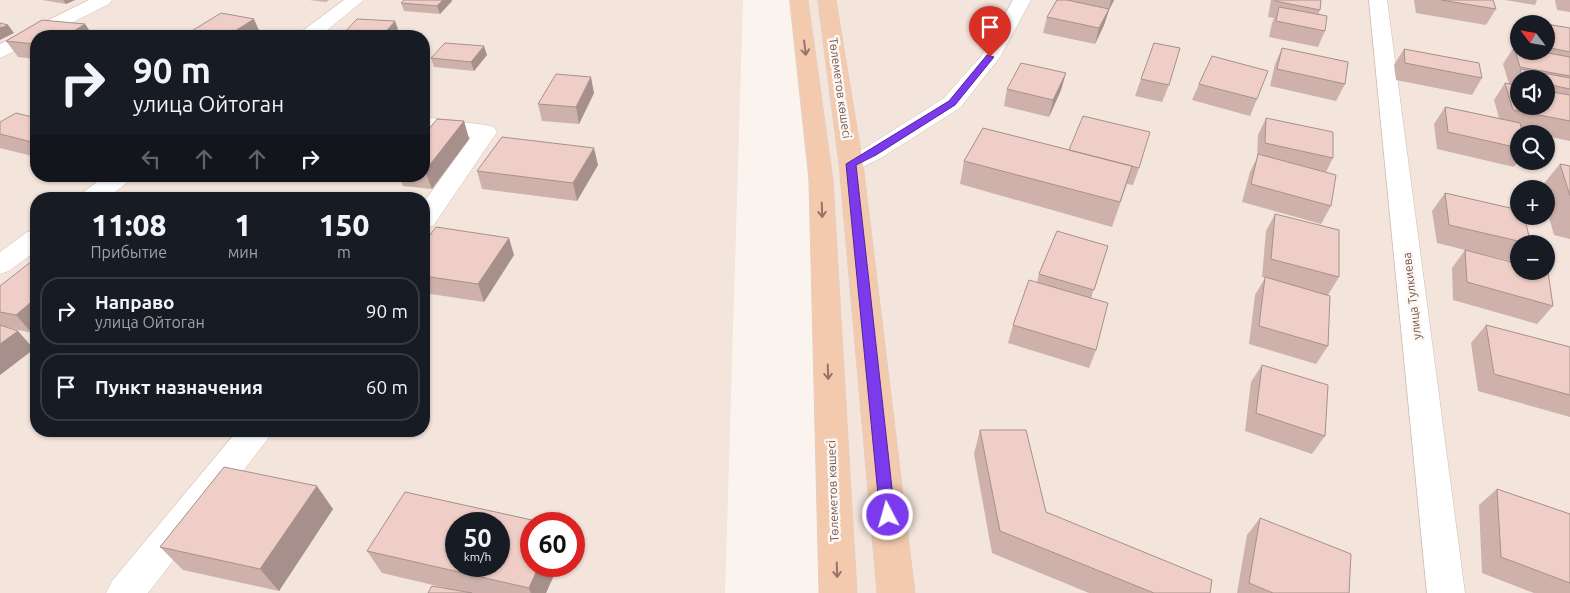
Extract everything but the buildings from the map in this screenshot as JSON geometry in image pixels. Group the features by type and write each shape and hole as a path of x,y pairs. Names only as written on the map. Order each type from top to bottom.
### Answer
{"main road":[{"name":"Төлеметов көшесі","path":"799,0 821,180 838,593"},
{"name":"Төлеметов көшесі","path":"827,0 851,164 896,593"}],"street":[{"path":"44,30 103,0"},
{"path":"316,30 355,0"},
{"path":"851,164 873,153 952,103 990,57 1022,0"},
{"name":"улица Тулкиева","path":"1378,0 1446,593"},
{"path":"0,52 30,37"},
{"path":"430,125 486,132 430,211"},
{"path":"99,192 113,182"},
{"path":"0,265 30,242"},
{"path":"125,593 251,437"}],"shaded area":[{"path":"0,0 743,0 725,593 0,593"},
{"path":"800,0 1570,0 1570,593 827,593"}],"route":[{"path":"888,515 851,164 873,153 952,103 990,57"}]}
